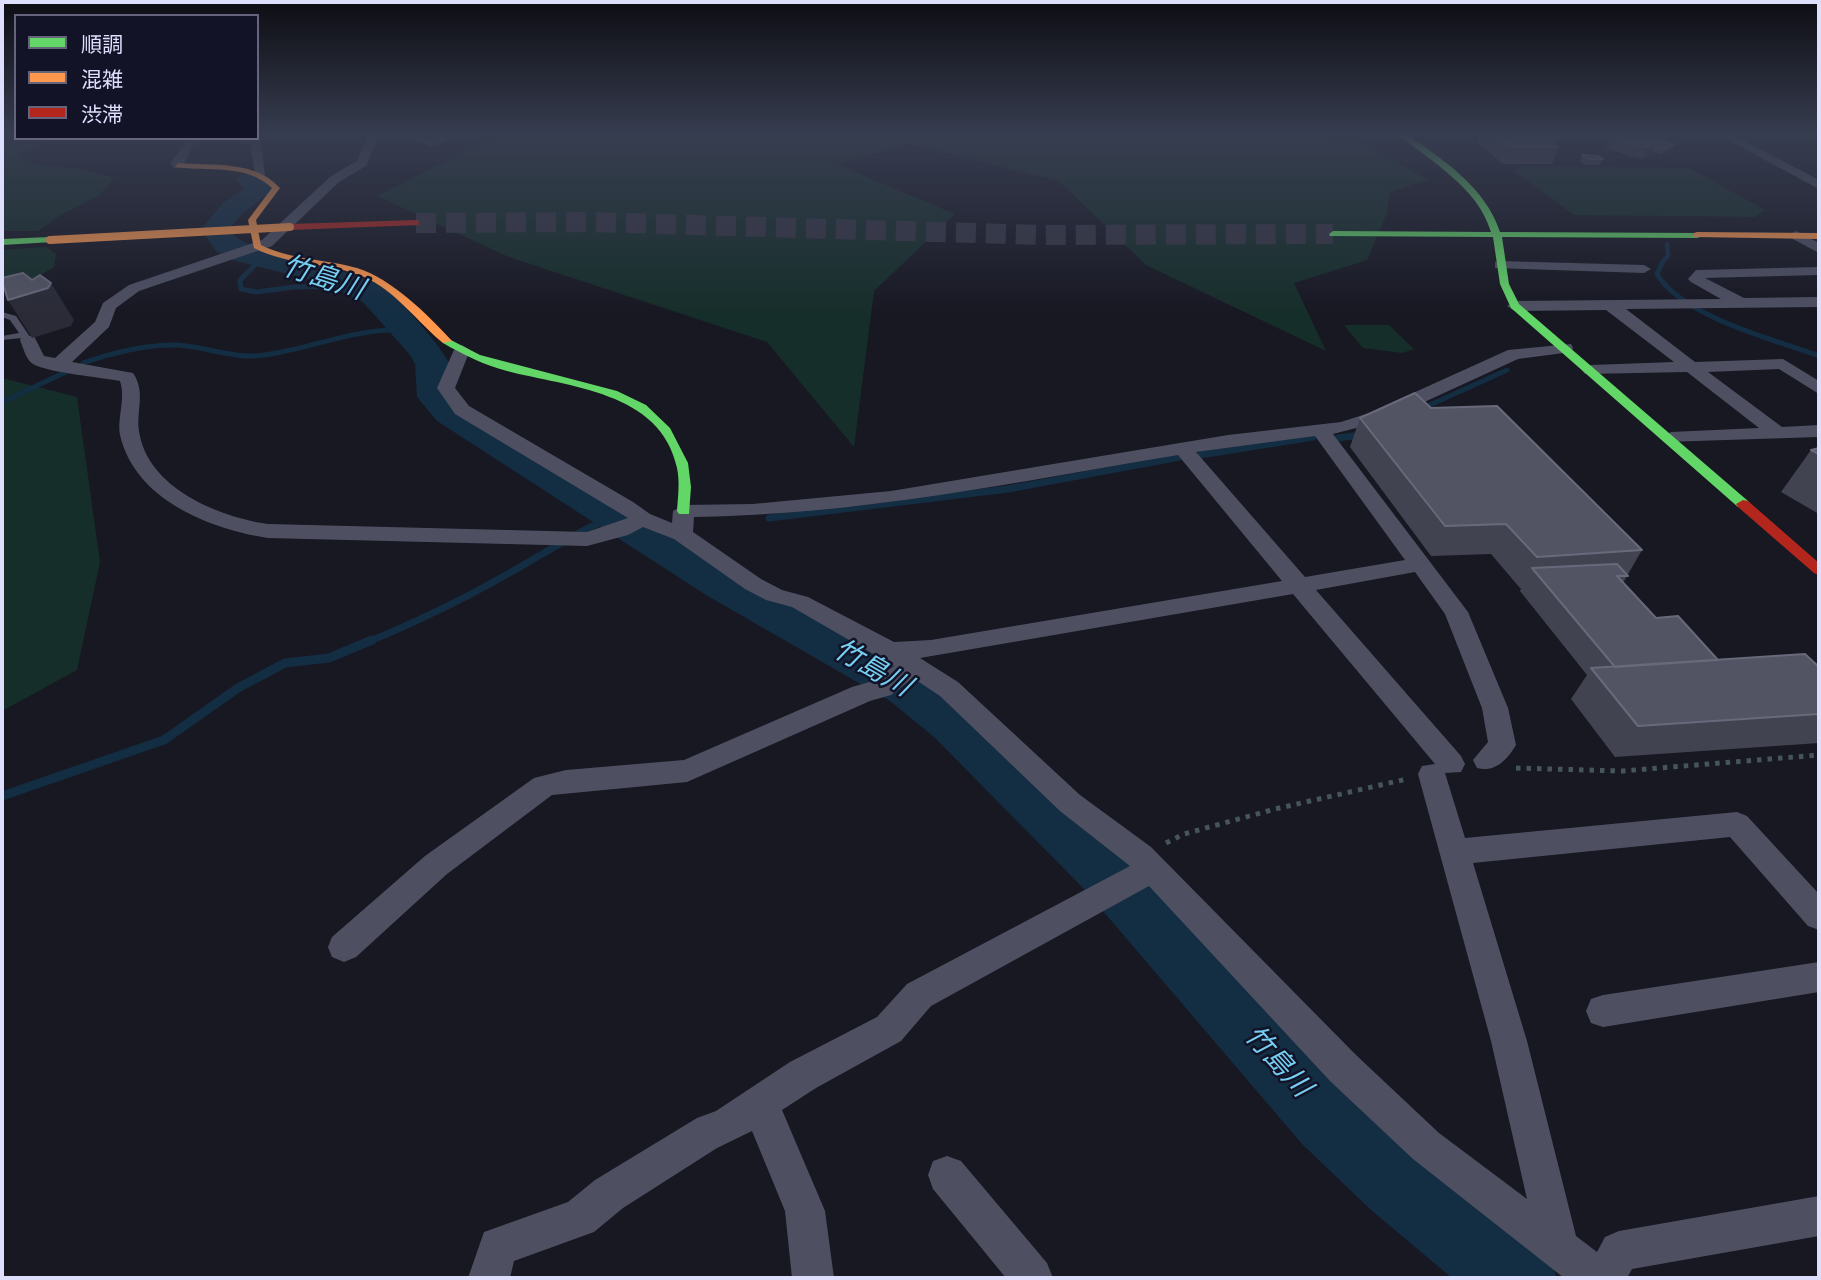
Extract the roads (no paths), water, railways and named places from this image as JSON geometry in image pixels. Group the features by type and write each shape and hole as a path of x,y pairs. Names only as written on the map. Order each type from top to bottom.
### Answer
{"street":[{"path":"243,250 252,220 272,194"},
{"path":"57,365 77,350 103,324 109,306 116,299 148,282 267,243 319,194"},
{"path":"1473,194 1490,215 1500,248 1501,283 1515,306 1671,438 1819,570"},
{"path":"2,242 416,223"},
{"path":"1340,234 1819,228"},
{"path":"1494,230 1819,236"},
{"path":"1796,235 1819,249"},
{"path":"243,250 275,254 364,274 381,282 401,297 441,338 462,350 484,359 593,385 628,398 656,416 677,441 686,496 683,522"},
{"path":"1500,265 1644,269"},
{"path":"1743,304 1696,279 1701,273 1819,271"},
{"path":"1515,306 1819,302"},
{"path":"1610,305 1776,432"},
{"path":"26,337 37,359 127,377 131,387 129,432 134,453 164,486 212,519 234,527 268,531 568,539 587,539 633,524 683,522 753,510 891,497 1353,425 1514,354 1565,348"},
{"path":"462,350 446,388 461,410 626,506 633,524"},
{"path":"1591,370 1783,364 1819,389"},
{"path":"1320,429 1456,612 1495,708 1502,745 1487,760"},
{"path":"1671,438 1819,431"},
{"path":"1184,450 1298,583 1442,769 1454,852 1509,1041 1558,1246"},
{"path":"683,522 753,584 774,595 800,603 897,669 949,689 1070,803 1143,867 1343,1068 1426,1146 1597,1278"},
{"path":"344,947 436,865 544,786 566,781 687,771 861,694 931,649 1298,583 1420,564"},
{"path":"1454,852 1737,824 1819,916"},
{"path":"489,1278 498,1246 580,1218 609,1194 698,1139 759,1107 775,1092 803,1075 889,1029 919,995 1102,897 1143,867"},
{"path":"1603,1012 1819,977"},
{"path":"759,1107 772,1131 805,1211 813,1278"},
{"path":"947,1175 1032,1278"},
{"path":"1606,1278 1619,1251 1819,1216"}],"lane":[{"path":"2,314 13,318 26,337"},
{"path":"2,338 26,337"}],"waterway":[{"name":"竹島川","path":"254,194 232,209 215,229 226,245 242,254 335,277 374,295 425,351 432,364 435,397 450,413 722,585 908,688 953,723 1107,872 1328,1118 1398,1183 1516,1278"},
{"path":"1663,261 1668,256 1667,244"},
{"path":"261,259 240,280 241,289 256,292 294,287 355,286"},
{"path":"1663,261 1657,274 1687,303 1730,325 1819,356"},
{"path":"83,363 127,350 161,345 184,346 242,356 264,355 351,335 407,330"},
{"path":"1421,409 1507,370"},
{"path":"2,402 68,371"},
{"path":"1338,438 1361,435"},
{"path":"1200,455 1313,437"},
{"path":"769,518 1008,489 1180,457"},
{"path":"368,642 464,598 568,539 613,517"},
{"path":"2,796 164,740 238,688 285,663 329,658 372,640"}],"tunnel":[{"path":"416,223 590,222 1043,235 1333,234"}]}
